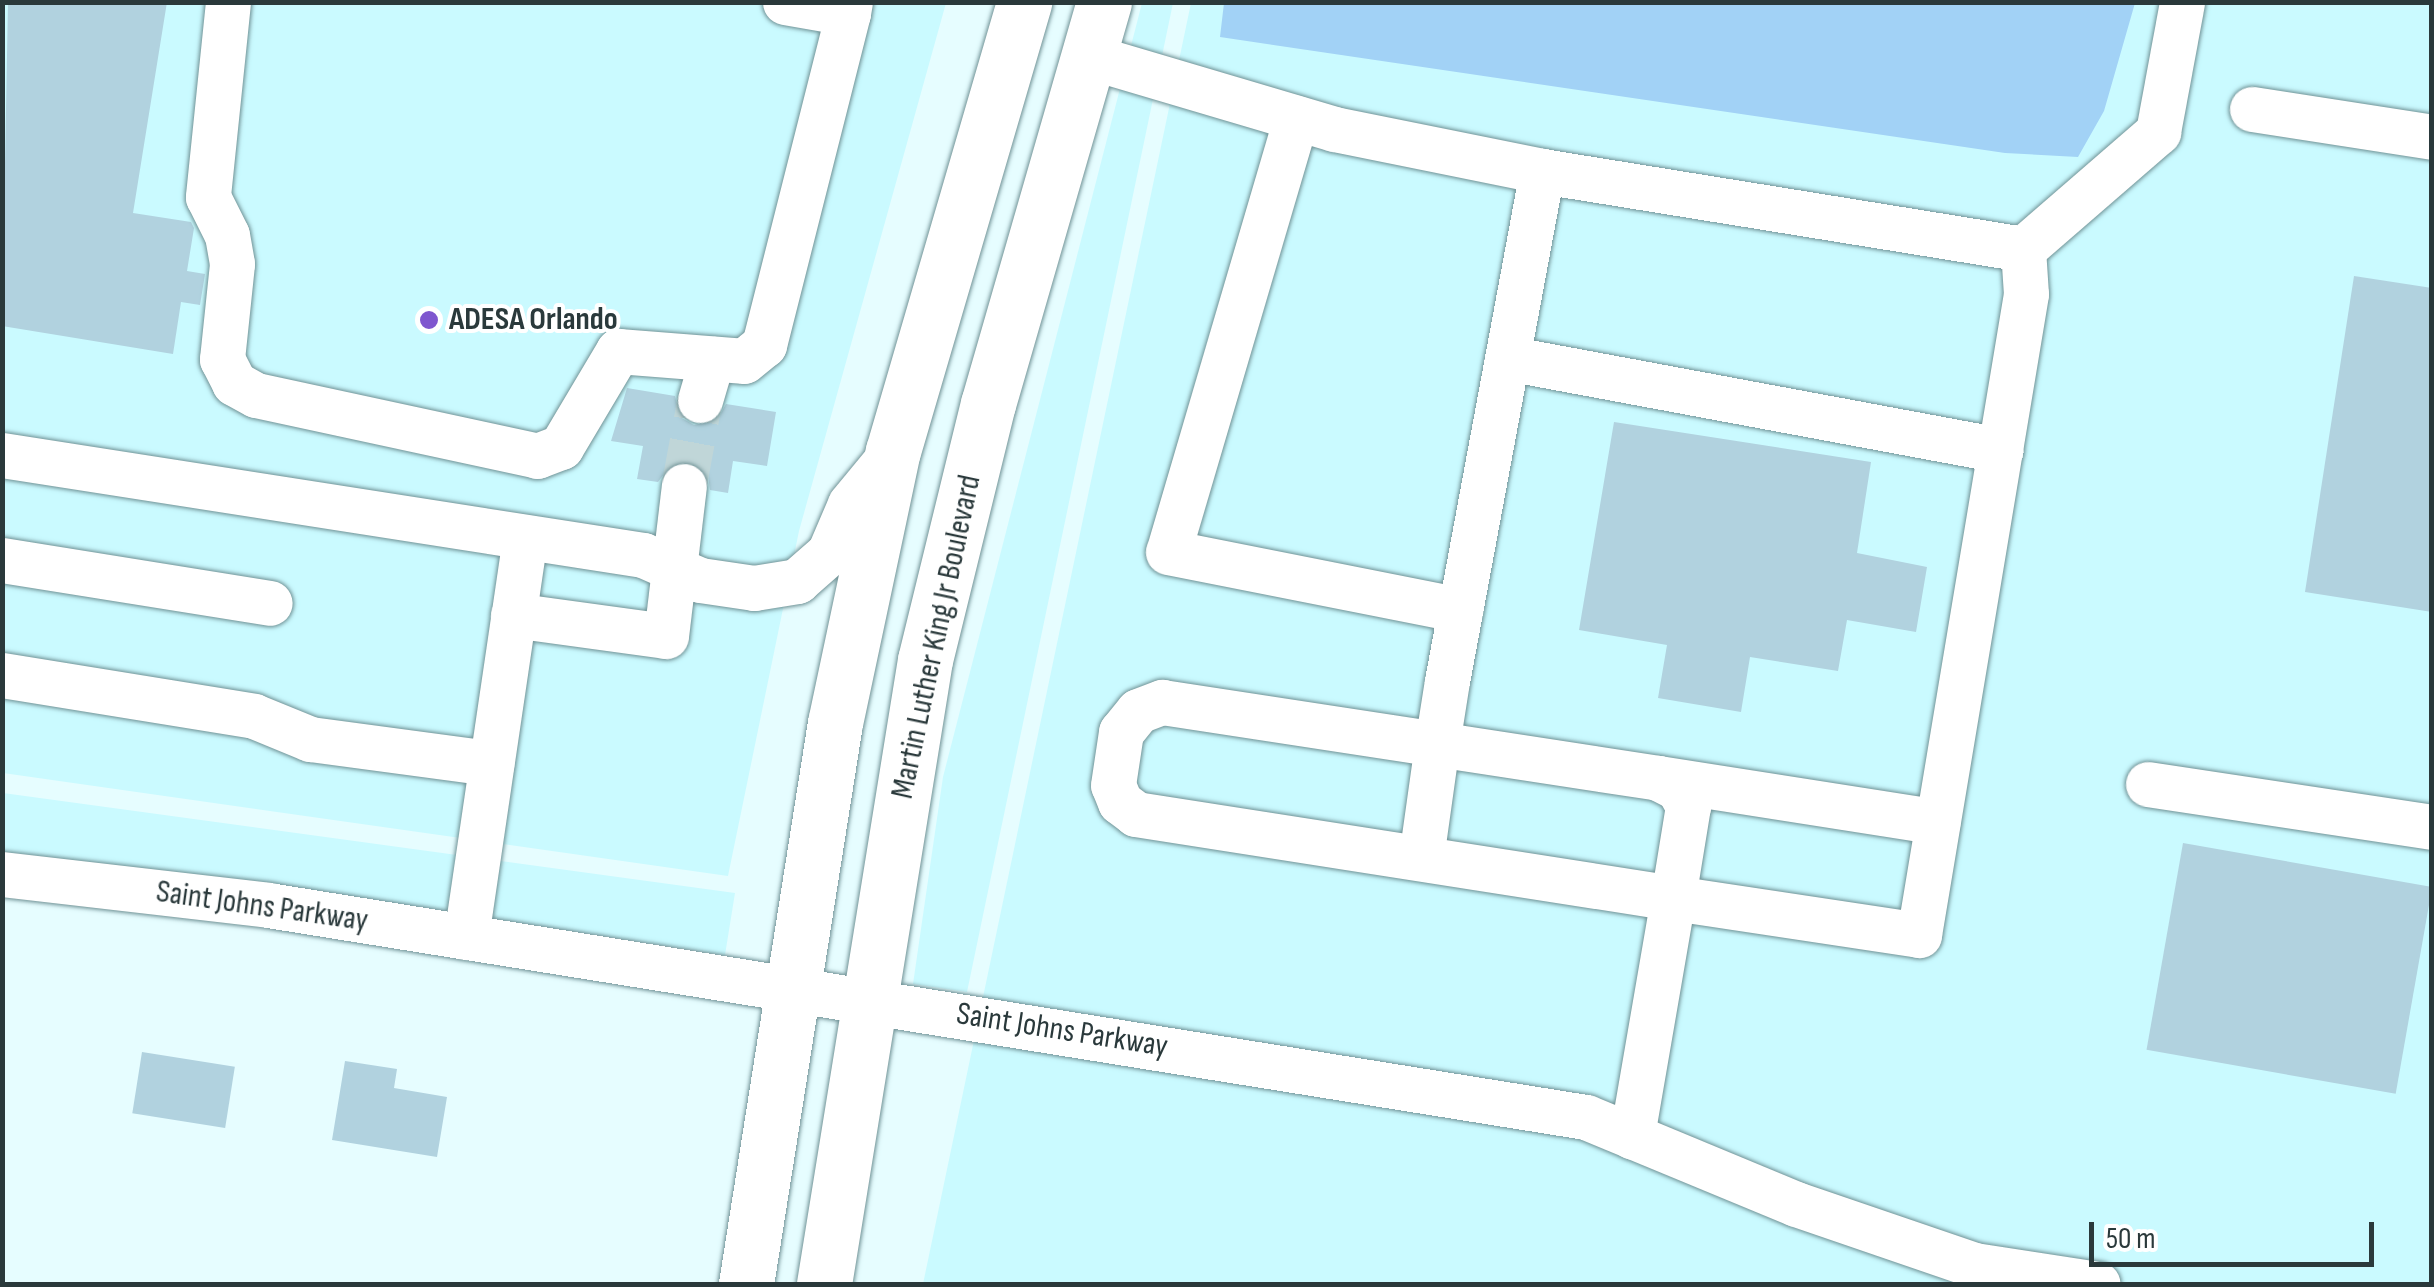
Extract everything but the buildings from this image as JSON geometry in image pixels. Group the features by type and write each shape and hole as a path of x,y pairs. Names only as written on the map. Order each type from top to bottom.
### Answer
{"main road":[{"path":"746,1284 834,723 894,451 1024,2"},
{"name":"Martin Luther King Jr Boulevard","path":"824,1284 925,660 988,404 1104,2"},
{"path":"986,127 1083,72"}],"street":[{"path":"228,2 208,197 227,235 232,264 222,359 234,382 256,394 537,456 560,446 618,351 706,379 744,361 764,345 849,8 786,2"},
{"path":"2024,249 2158,132 2182,2"},
{"path":"1083,72 1542,171 2024,249"},
{"path":"2252,109 2432,137"},
{"path":"1296,118 1168,552 1460,610"},
{"path":"1421,858 1460,610 1542,171"},
{"path":"1938,822 1162,702 1138,711 1121,732 1116,768 1120,802 1136,814 1919,935 1938,822 2026,294 2024,249"},
{"path":"1508,358 2000,450"},
{"path":"2,455 643,555 677,570 754,588 797,581 828,553 850,504 894,451"},
{"path":"513,615 666,636 677,570 684,486"},
{"path":"466,937 525,536"},
{"path":"2,560 270,604"},
{"path":"2,675 254,716 310,739 491,763"},
{"path":"1632,1136 1688,806 1678,788 1658,778"},
{"path":"2148,784 2432,828"},
{"name":"Saint Johns Parkway","path":"2,874 466,937 1586,1117 1796,1204 1974,1265 2098,1284"}],"shaded area":[{"path":"1224,2 2135,3 2104,111 2078,157 2005,153 1220,37"},
{"name":"ADESA Orlando","path":"3,3 946,3 799,531 728,876 3,773"},
{"path":"1142,3 1173,3 967,992 913,984 943,777"},
{"path":"1191,3 2431,3 2431,1284 923,1284"},
{"path":"3,793 735,893 725,955 272,884 3,852"}],"tunnel":[{"path":"684,486 700,400"}],"place":[{"name":"ADESA Orlando","path":"429,320"}]}
